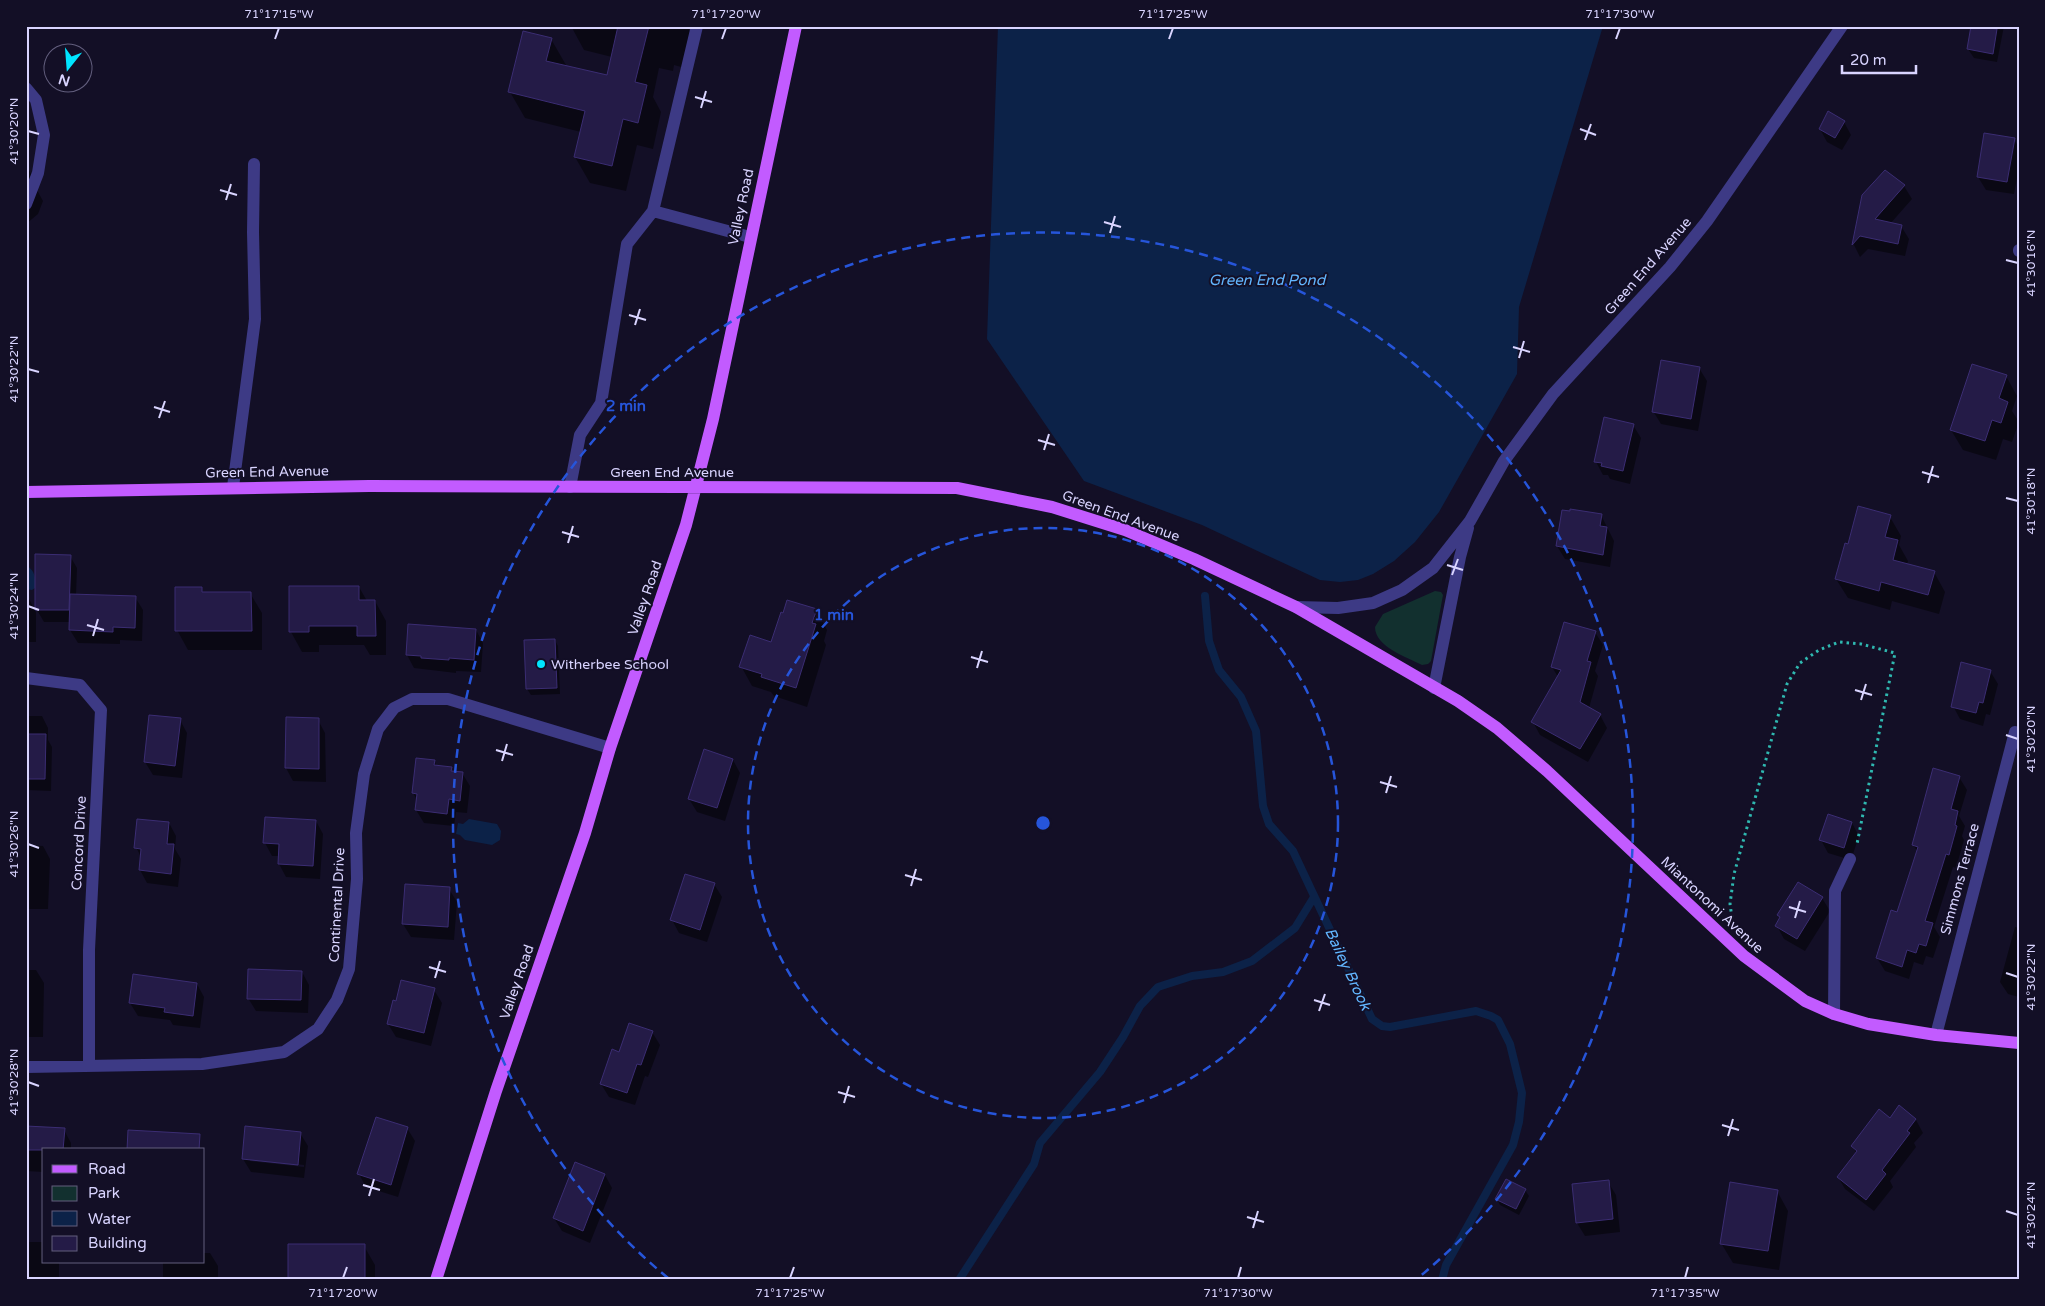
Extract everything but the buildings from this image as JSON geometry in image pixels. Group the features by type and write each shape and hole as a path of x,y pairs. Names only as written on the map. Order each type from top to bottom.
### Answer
{"main road":[{"name":"Valley Road","path":"436,1280 496,1091 585,833 610,748 686,524 713,419 796,26"},
{"name":"Green End Avenue","path":"26,492 233,487 957,488 1052,507 1125,530 1211,566 1296,607 1434,688"},
{"name":"Miantonomi Avenue","path":"1434,688 1458,701 1497,728 1547,771 1744,956 1805,1000 1834,1014 1868,1024 2019,1043"}],"street":[{"path":"570,486 580,435 601,403 627,244 653,211 697,26"},
{"name":"Green End Avenue","path":"1296,607 1338,608 1373,603 1402,590 1433,568 1470,521 1504,461 1553,394 1670,267 1707,221 1842,26"},
{"path":"26,88 36,100 44,135 38,173 26,204"},
{"path":"233,487 255,319 254,164"},
{"path":"653,211 750,237"},
{"name":"Green End Avenue","path":"1434,688 1460,557 1470,521"},
{"name":"Concord Drive","path":"26,678 80,685 101,710 89,950 89,1065"},
{"name":"Continental Drive","path":"26,1067 202,1064 284,1052 318,1029 337,1000 349,969 357,879 356,832 364,774 378,730 394,708 412,699 448,699 610,748"},
{"name":"Simmons Terrace","path":"1936,1034 2015,732"},
{"path":"1834,1014 1835,891 1850,859"}],"path":[{"path":"1732,923 1730,904 1734,874 1787,684 1800,663 1819,650 1839,642 1861,644 1895,653 1857,845 1850,859"}],"green space":[{"path":"1435,591 1441,592 1443,595 1431,661 1428,664 1422,665 1386,646 1376,634 1375,627 1383,614"}],"water":[{"name":"Green End Pond","path":"998,26 1603,26 1519,307 1517,374 1439,512 1415,542 1394,561 1373,574 1358,580 1340,582 1320,580 1202,525 1084,481 987,339"},
{"path":"26,565 35,577 35,588 32,590 26,589"},
{"path":"469,819 497,824 501,831 500,840 492,845 465,840 456,834 458,823 463,824"}],"waterway":[{"name":"Bailey Brook","path":"1205,596 1209,641 1219,670 1241,697 1256,731 1263,806 1269,824 1293,851 1372,1019 1382,1026 1390,1027 1476,1011 1498,1020 1510,1044 1522,1093 1519,1122 1513,1145 1446,1265 1442,1280"},
{"path":"959,1280 1034,1164 1040,1143 1100,1072 1123,1037 1140,1006 1158,987 1192,976 1223,972 1252,961 1295,928 1314,897"}],"place":[{"name":"Witherbee School","path":"541,664"}]}
